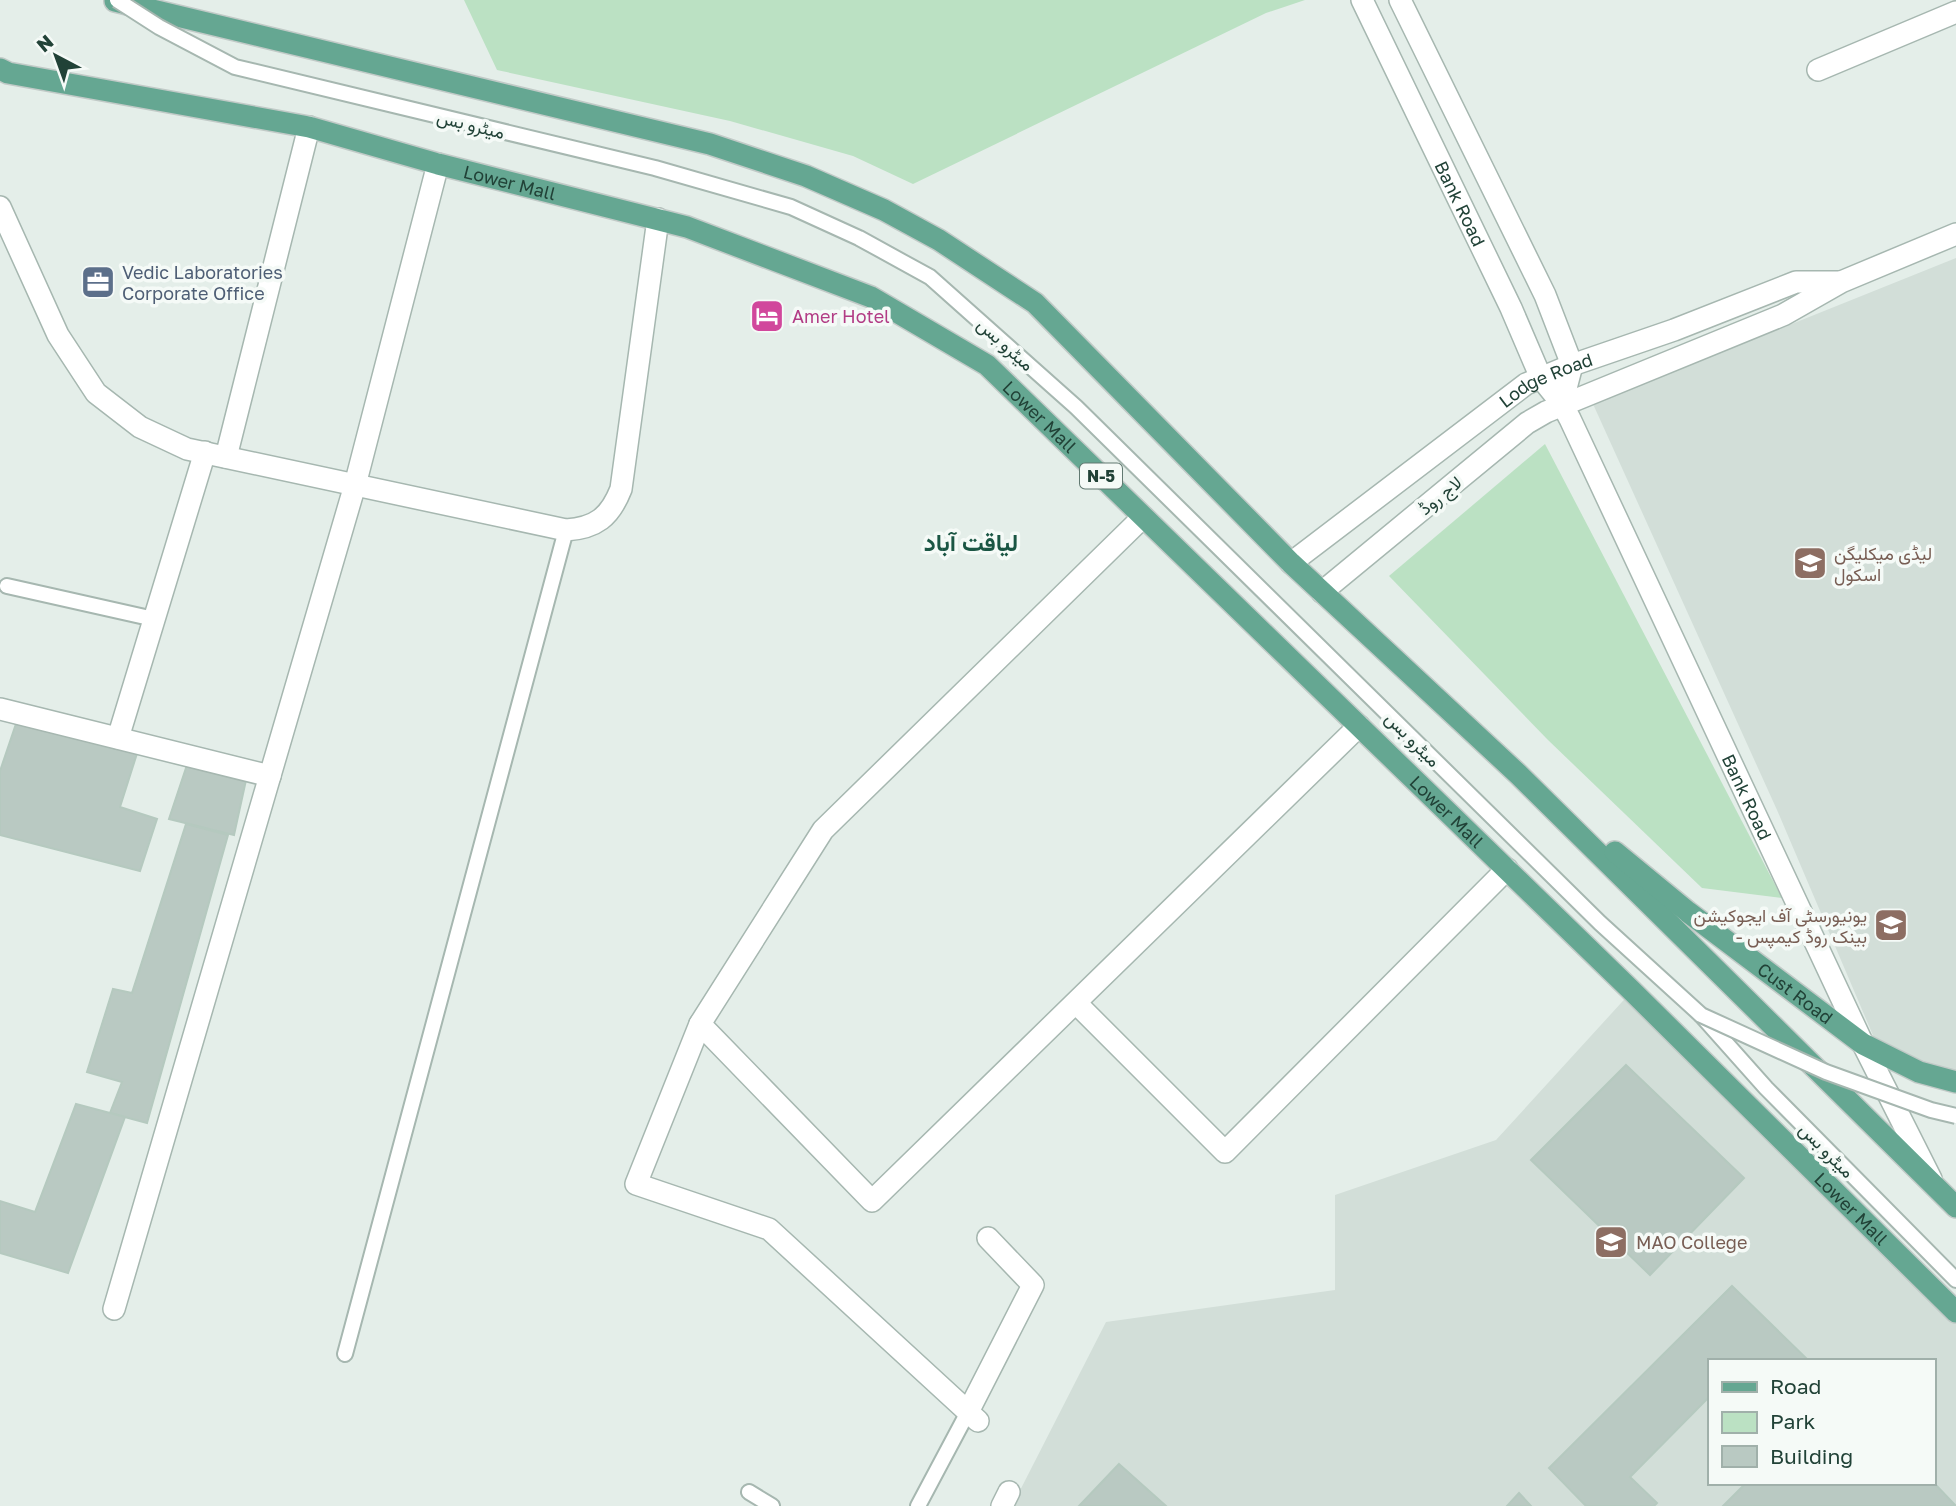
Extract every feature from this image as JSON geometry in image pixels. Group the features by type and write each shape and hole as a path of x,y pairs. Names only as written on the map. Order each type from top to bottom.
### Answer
{"main road":[{"path":"115,0 710,144 806,176 884,210 939,240 1035,303 1291,563 1518,774 1956,1207"},
{"name":"Lower Mall","path":"0,69 8,73 309,127 438,164 687,227 871,297 987,365 1507,869 1956,1312"},
{"name":"Cust Road","path":"1518,774 1688,912 1863,1044 1919,1072 1956,1082"}],"street":[{"name":"Bank Road","path":"1362,0 1511,308 1541,378 1562,404 1863,1044 1934,1186"},
{"name":"Bank Road","path":"1400,0 1545,295 1572,365"},
{"path":"1818,70 1956,12"},
{"path":"118,738 154,619 215,454 309,127"},
{"path":"114,1309 355,485 438,164"},
{"path":"0,207 58,335 96,393 140,427 187,449 566,530 582,529 601,520 614,506 621,489 658,219"},
{"name":"Lodge Road","path":"1562,404 1783,315 1841,282 1956,234"},
{"name":"Lodge Road","path":"1291,563 1511,394 1541,378 1796,282 1841,282"},
{"path":"1562,404 1572,365"},
{"name":"لاج روڈ","path":"1322,592 1527,423 1562,404"},
{"path":"988,1238 1033,1285 973,1416 769,1229 636,1184 700,1024 823,830 1143,517"},
{"path":"0,709 270,776"},
{"path":"700,1024 872,1201 1359,726"},
{"path":"1076,1003 1225,1152 1507,869"}],"lane":[{"name":"میٹرو بس","path":"115,0 159,27 235,67 654,168 791,207 859,238 930,277 1076,407 1600,923 1701,1015 1766,1088 1956,1280"},
{"path":"345,1354 566,530"},
{"path":"7,586 154,619"},
{"name":"میٹرو بس","path":"1701,1015 1826,1072 1931,1110 1956,1116"},
{"path":"918,1506 973,1416"},
{"path":"749,1492 772,1506"}],"shaded area":[{"name":"لیڈی میکلیگن اسکول","path":"1956,258 1956,1082 1875,1040 1777,810 1593,404"},
{"name":"MAO College","path":"1632,991 1956,1312 1956,1506 1012,1506 1106,1322 1335,1290 1335,1195 1496,1140"}],"green space":[{"path":"464,0 1305,0 1266,13 913,184 853,156 730,121 497,70"},
{"path":"1545,444 1782,898 1702,888 1548,740 1389,576"}],"building":[{"path":"18,718 140,744 120,807 157,819 140,871 0,835 0,771"},
{"path":"190,756 248,771 234,835 169,819"},
{"path":"186,824 228,835 147,1123 110,1113 122,1082 87,1072 113,989 132,993"},
{"path":"1626,1065 1744,1178 1650,1275 1531,1160"},
{"path":"76,1104 125,1117 68,1273 0,1253 0,1201 35,1212"},
{"path":"1732,1286 1807,1359 1708,1359 1708,1398 1630,1477 1657,1503 1654,1506 1586,1506 1549,1468"},
{"path":"1119,1464 1166,1506 1079,1506"},
{"path":"1935,1484 1956,1506 1723,1506 1744,1485"},
{"path":"1519,1493 1531,1506 1507,1506"}],"place":[{"name":"Vedic Laboratories Corporate Office","path":"98,282"},
{"name":"Amer Hotel","path":"767,316"},
{"name":"لیڈی میکلیگن اسکول","path":"1810,563"},
{"name":"یونیورسٹی آف ایجوکیشن - بینک روڈ کیمپس","path":"1891,925"},
{"name":"MAO College","path":"1611,1242"}],"district":[{"name":"لیاقت آباد","path":"971,541"}]}
